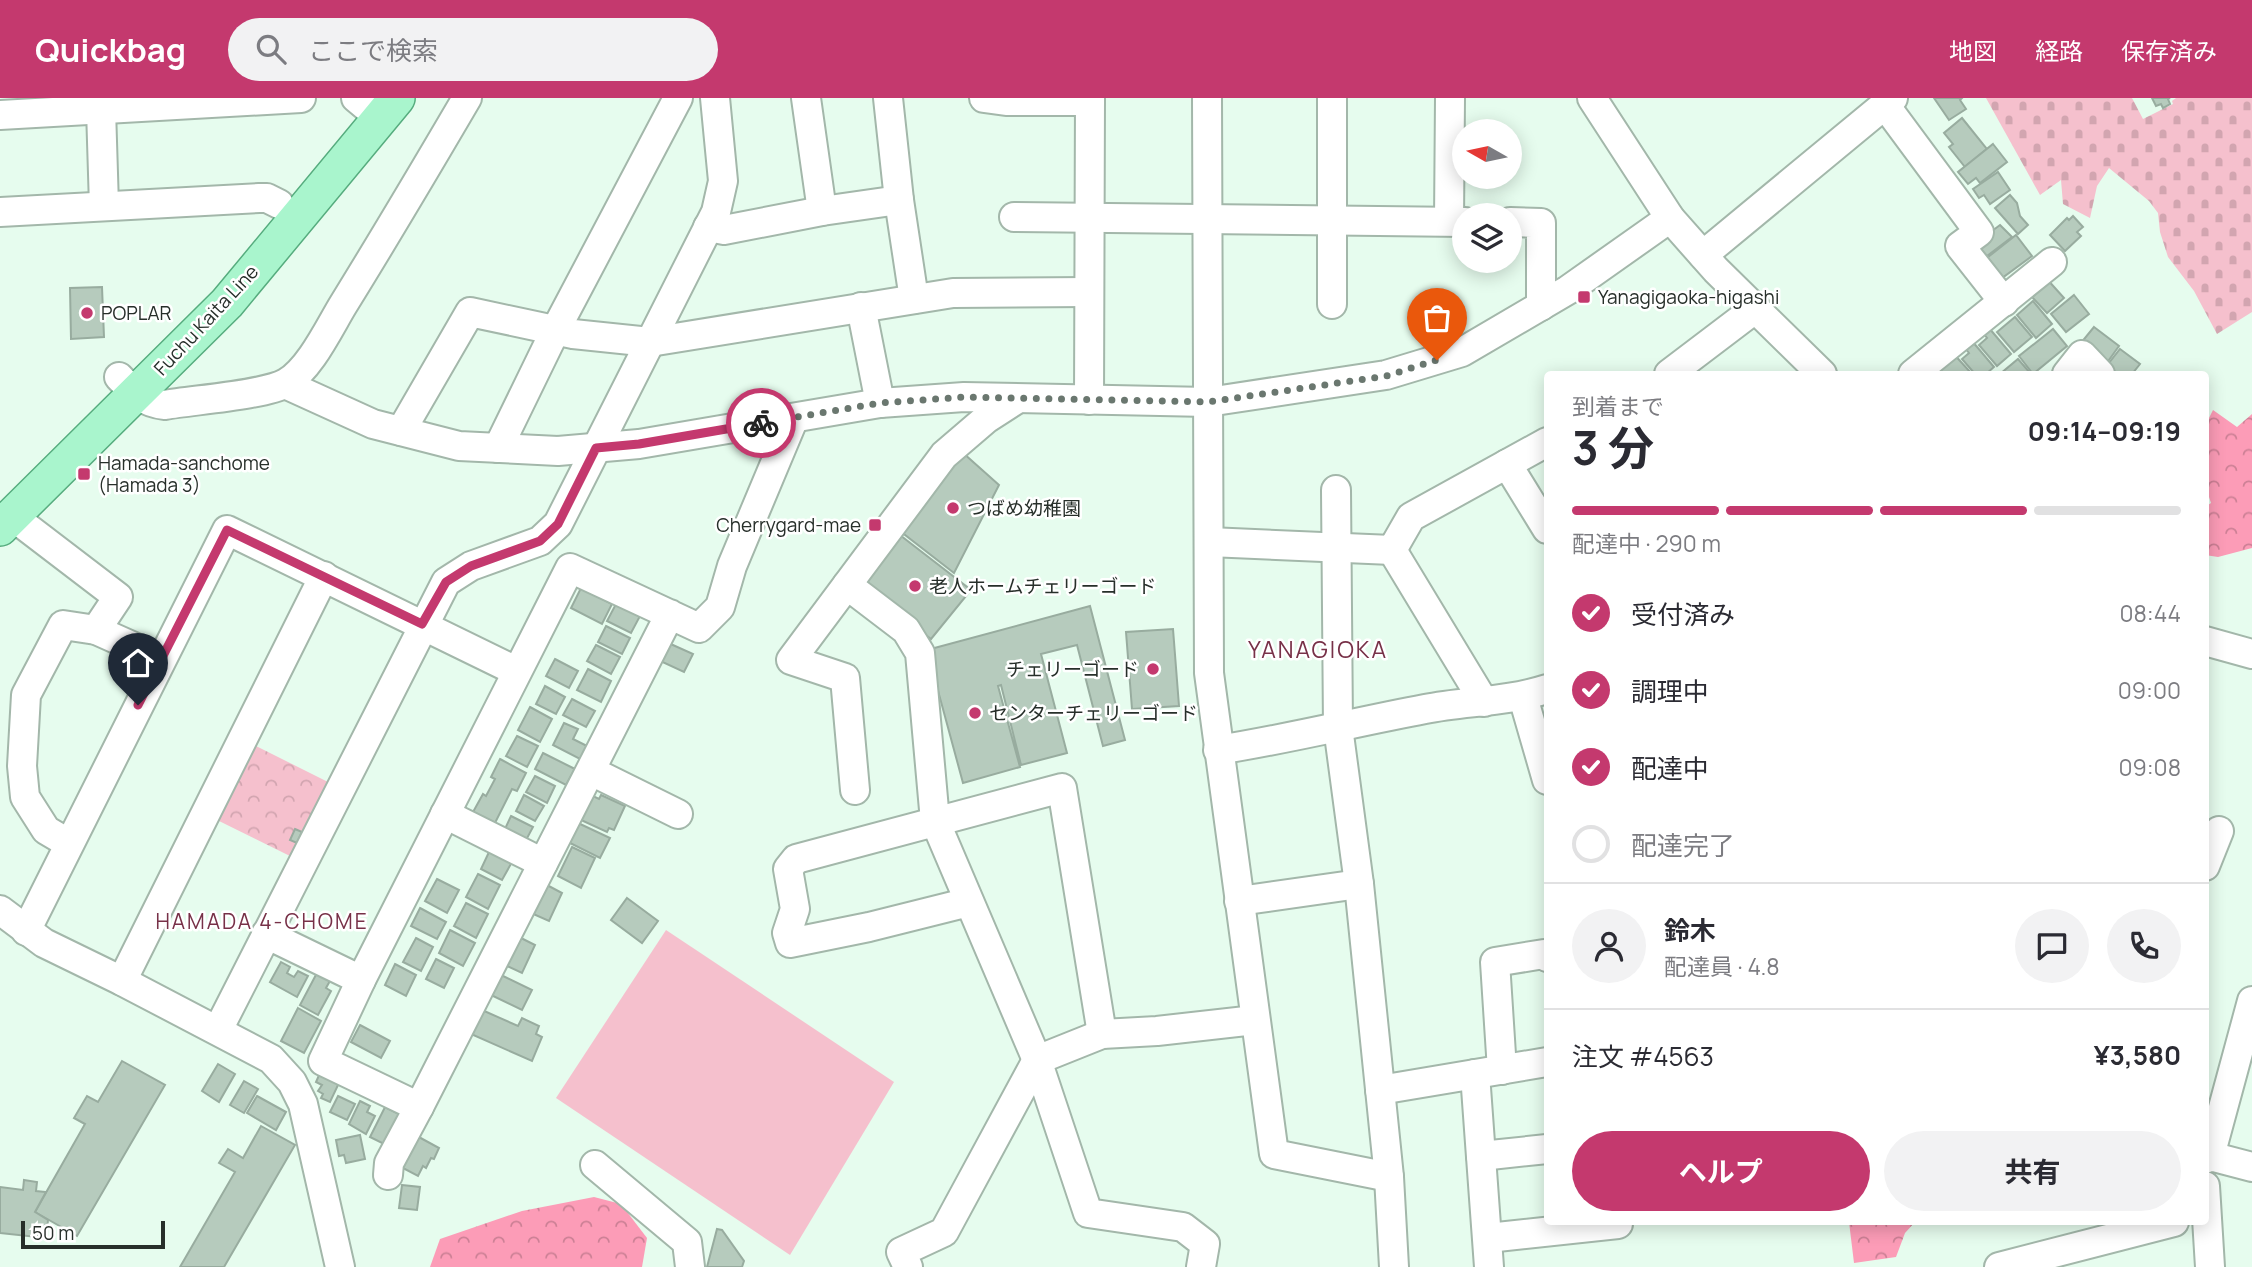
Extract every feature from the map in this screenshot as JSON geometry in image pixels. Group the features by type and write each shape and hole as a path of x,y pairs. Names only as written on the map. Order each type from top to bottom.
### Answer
{"main road":[{"name":"Fuchu Kaita Line","path":"4,513 127,386 279,204 373,103"},
{"name":"Fuchu Kaita Line","path":"127,386 227,303 373,103"}],"street":[{"path":"0,115 101,109 158,102 301,98"},
{"path":"127,386 151,403 165,405 257,391 285,384 296,375 313,353 391,227 467,98"},
{"path":"498,448 555,331 678,98"},
{"path":"218,1030 422,624 446,582 471,566 540,541 558,524 716,212 723,181 715,98"},
{"path":"806,98 822,211"},
{"path":"888,98 899,200 914,299"},
{"path":"984,98 1006,101 1090,100 1089,400"},
{"path":"1207,98 1209,673 1274,1154 1389,1177"},
{"path":"1332,98 1332,304"},
{"path":"1450,98 1456,203"},
{"path":"1592,98 1670,218 1703,255 1819,371"},
{"path":"1703,255 1889,101 1979,232 1960,246 2004,302"},
{"path":"101,109 104,206"},
{"path":"0,212 259,198 267,198 279,204"},
{"path":"708,227 724,230 822,211 899,200"},
{"path":"1014,217 1452,221"},
{"path":"285,384 373,424 459,446 558,451 639,444 880,403 964,397 1208,402 1386,376 1462,352 1568,290 1670,218"},
{"path":"1522,222 1541,223 1541,306"},
{"path":"1917,371 2052,262"},
{"path":"401,431 470,312 555,331 650,342 953,293 1089,292"},
{"path":"862,307 880,403"},
{"path":"1674,371 1756,308"},
{"path":"2069,371 2082,355 2097,371"},
{"path":"855,790 845,678 791,660 944,455 986,419 1017,398"},
{"path":"419,1107 323,1061 516,671 570,568 699,628 720,607 732,566 794,418"},
{"path":"1392,550 1411,517 1544,444"},
{"path":"1507,464 1544,524"},
{"path":"1336,490 1338,727 1359,884 1389,1177 1394,1267"},
{"path":"4,513 118,597 96,629"},
{"path":"26,930 227,530 516,671"},
{"path":"1209,542 1392,550"},
{"path":"1392,550 1484,702"},
{"path":"122,981 324,576"},
{"path":"847,585 906,630 920,653 935,821 1037,1060 1088,1213 1183,1227 1205,1244 1201,1267"},
{"path":"388,1175 389,1163 670,614"},
{"path":"68,843 46,830 25,797 22,766 26,695 63,625 96,629 161,659"},
{"path":"2209,642 2252,654"},
{"path":"1218,750 1427,709 1535,693 1544,758"},
{"path":"591,771 678,814"},
{"path":"969,902 790,943 787,933 795,909 788,869 796,859 1062,788 1102,1034"},
{"path":"445,814 543,863"},
{"path":"2209,856 2219,831"},
{"path":"1239,901 1359,884"},
{"path":"0,910 44,943 271,1059 292,1082 303,1104 340,1267"},
{"path":"266,934 361,981"},
{"path":"1489,1267 1481,1156 1495,962 1544,954"},
{"path":"2209,1153 2244,1061 2252,1001"},
{"path":"908,1267 901,1252 944,1232 1037,1060 1102,1034 1255,1020"},
{"path":"1380,1090 1544,1063"},
{"path":"1481,1156 1544,1149"},
{"path":"2209,1158 2252,1167"},
{"path":"595,1165 687,1242 690,1267"},
{"path":"2209,1220 2217,1264"},
{"path":"1488,1238 1609,1225"},
{"path":"1999,1267 2162,1225"}],"green space":[{"path":"1986,98 2132,98 2143,119 2173,104 2172,101 2176,98 2252,98 2252,312 2217,334 2194,291 2168,257 2160,232 2158,213 2149,201 2109,168 2097,186 2090,218 2063,204 2061,180 2040,195"},
{"path":"2213,410 2237,427 2252,414 2252,548 2218,557 2209,556 2209,418"},
{"path":"252,744 332,784 294,858 215,819"},
{"path":"666,930 894,1082 790,1255 556,1098"},
{"path":"594,1197 621,1204 647,1238 642,1267 430,1267 440,1239 522,1211"},
{"path":"1849,1225 1912,1225 1905,1233 1896,1257 1854,1263"}],"building":[{"path":"1934,98 1962,98 1960,100 1966,109 1949,120"},
{"path":"2152,98 2170,98 2170,104 2163,108 2161,104 2156,106"},
{"path":"1962,118 1987,149 1965,167 1949,147 1953,144 1944,133"},
{"path":"1993,144 2007,162 1980,183 1976,178 1968,184 1958,172"},
{"path":"1998,172 2010,190 1990,204 1984,195 1979,198 1973,189"},
{"path":"2010,195 2017,203 2020,216 2028,225 2018,234 1995,208"},
{"path":"2073,216 2083,227 2077,232 2081,236 2065,251 2050,235 2067,218 2069,220"},
{"path":"2000,225 2012,237 1987,256 1984,253 1982,255 1976,243"},
{"path":"2016,235 2032,256 1998,281 1983,261"},
{"path":"2046,278 2064,298 2047,313 2032,297 2037,292 2035,289"},
{"path":"102,287 104,337 71,339 70,288"},
{"path":"2074,295 2089,314 2066,332 2051,314"},
{"path":"2033,301 2052,324 2036,338 2017,315"},
{"path":"2015,317 2032,337 2014,352 1997,332"},
{"path":"2094,327 2119,346 2106,364 2080,344"},
{"path":"1989,328 2011,354 1997,366 1979,345 1987,338 1983,333"},
{"path":"2053,329 2067,346 2037,371 2031,371 2019,356"},
{"path":"1972,341 1994,367 1989,371 1972,371 1962,359 1969,353 1965,348"},
{"path":"2120,349 2140,364 2134,371 2110,371 2105,368"},
{"path":"1951,351 1969,371 1929,371"},
{"path":"2018,359 2028,371 2004,371"},
{"name":"つばめ幼稚園","path":"962,452 999,485 954,573 900,531"},
{"name":"老人ホームチェリーゴード","path":"896,532 971,590 931,639 859,583"},
{"path":"581,588 612,604 602,624 571,608"},
{"path":"616,604 640,616 631,633 607,621"},
{"name":"センターチェリーゴード","path":"1090,606 1125,740 1103,746 1077,645 1041,654 1067,753 1021,765 1001,685 998,686 1020,767 963,783 927,650"},
{"path":"606,626 630,638 622,654 598,642"},
{"name":"チェリーゴード","path":"1173,629 1179,706 1132,709 1126,632"},
{"path":"664,641 693,654 684,672 656,659"},
{"path":"596,645 620,657 611,674 587,661"},
{"path":"555,659 578,671 569,688 546,676"},
{"path":"588,669 611,681 601,702 577,690"},
{"path":"545,686 565,697 556,714 536,704"},
{"path":"572,699 595,711 586,727 563,715"},
{"path":"530,707 552,719 540,742 518,730"},
{"path":"564,723 578,729 573,739 587,746 580,759 553,745"},
{"path":"517,736 538,746 527,767 506,756"},
{"path":"543,753 575,769 566,785 535,769"},
{"path":"500,759 526,773 517,791 512,789 495,823 473,812 495,779 491,777"},
{"path":"535,776 555,786 547,803 526,792"},
{"path":"524,795 544,806 535,821 516,811"},
{"path":"601,795 625,806 614,830 609,828 607,832 581,820 593,796 599,799"},
{"path":"511,816 533,827 525,842 504,831"},
{"path":"578,823 610,838 600,858 568,842"},
{"path":"295,829 302,832 297,843 290,840"},
{"path":"572,847 595,858 581,888 558,876"},
{"path":"490,850 512,862 502,880 481,869"},
{"path":"478,874 500,885 488,909 466,897"},
{"path":"437,879 459,890 447,913 425,901"},
{"path":"545,884 562,893 549,921 531,913"},
{"path":"627,898 658,921 642,943 611,920"},
{"path":"466,903 488,914 476,938 454,926"},
{"path":"420,908 446,922 437,939 411,926"},
{"path":"450,930 475,943 463,966 439,953"},
{"path":"515,935 535,945 522,973 501,963"},
{"path":"416,938 433,947 421,971 403,962"},
{"path":"436,959 454,968 444,988 426,979"},
{"path":"281,962 290,967 287,973 294,977 298,971 308,976 297,997 270,982"},
{"path":"395,964 416,975 406,996 385,985"},
{"path":"318,971 331,979 326,988 331,991 318,1015 300,1005"},
{"path":"501,975 532,990 522,1010 491,995"},
{"path":"298,1008 321,1021 304,1053 281,1041"},
{"path":"482,1010 518,1026 522,1018 539,1026 536,1034 542,1037 532,1061 471,1034"},
{"path":"360,1025 390,1041 381,1058 351,1042"},
{"path":"122,1061 165,1085 77,1236 35,1212 85,1124 74,1118 87,1096 98,1102"},
{"path":"218,1064 235,1074 219,1102 202,1091"},
{"path":"320,1073 339,1083 330,1102 321,1098 323,1094 318,1091 322,1085 316,1082"},
{"path":"244,1081 258,1089 244,1113 230,1105"},
{"path":"257,1096 286,1112 276,1130 247,1113"},
{"path":"338,1096 355,1104 347,1120 330,1112"},
{"path":"360,1101 370,1106 367,1112 375,1116 366,1134 349,1124"},
{"path":"385,1107 401,1115 386,1145 370,1137"},
{"path":"261,1126 295,1145 224,1267 180,1267 235,1172 219,1163 228,1149 243,1158"},
{"path":"360,1135 365,1159 346,1163 344,1155 339,1156 336,1140"},
{"path":"417,1136 439,1148 434,1159 431,1158 426,1168 423,1166 418,1176 401,1167"},
{"path":"24,1180 37,1182 36,1191 46,1192 35,1212 48,1220 46,1238 0,1233 0,1187 23,1190"},
{"path":"402,1185 420,1187 417,1210 399,1208"},
{"path":"717,1229 722,1230 744,1261 742,1267 707,1267"}],"way so far":[{"path":"761,423 880,403 964,397 1208,402 1386,376 1437,360"}],"place":[{"name":"Yanagigaoka-higashi","path":"1584,297"},
{"name":"POPLAR","path":"87,313"},
{"name":"Hamada-sanchome (Hamada 3)","path":"84,474"},
{"name":"つばめ幼稚園","path":"953,508"},
{"name":"Cherrygard-mae","path":"875,525"},
{"name":"老人ホームチェリーゴード","path":"915,586"},
{"name":"チェリーゴード","path":"1153,669"},
{"name":"センターチェリーゴード","path":"975,713"}],"district":[{"name":"YANAGIOKA","path":"1318,650"},
{"name":"HAMADA 4-CHOME","path":"262,922"}],"route":[{"path":"138,705 227,530 422,624 446,582 471,566 540,541 558,524 596,448 639,444 761,423"}]}
